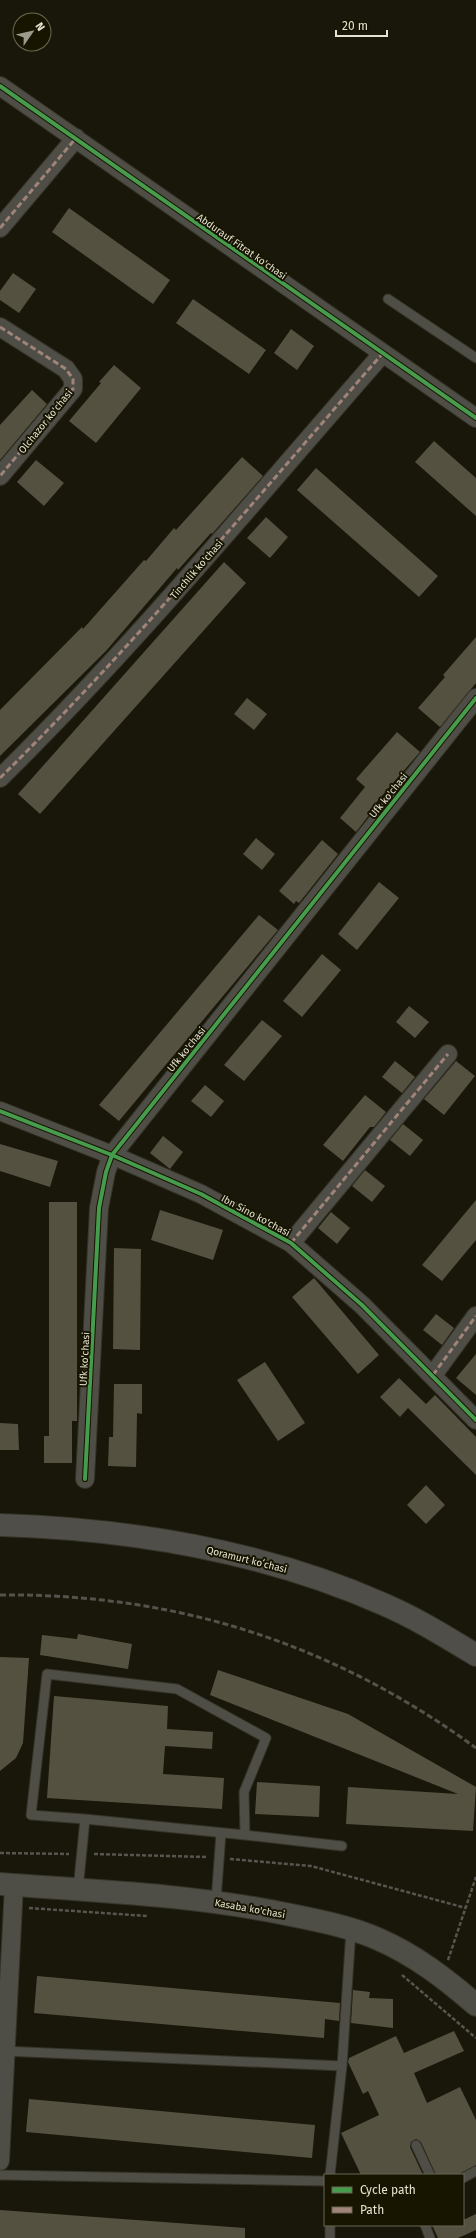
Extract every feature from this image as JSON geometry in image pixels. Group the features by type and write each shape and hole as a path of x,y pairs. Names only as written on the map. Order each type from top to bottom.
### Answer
{"main road":[{"name":"Qoramurt koʻchasi","path":"0,1517 85,1520 130,1526 258,1552 332,1575 388,1598 417,1612 476,1646"},
{"name":"Qoramurt koʻchasi","path":"0,1525 128,1534 209,1549 289,1570 383,1604 414,1618 476,1656"}],"street":[{"name":"Abdurauf Fitrat ko'chasi","path":"0,86 476,418"},
{"path":"0,228 76,138"},
{"name":"Olchazor ko'chasi","path":"0,327 66,370 73,379 73,389 0,476"},
{"name":"Tinchlik ko'chasi","path":"0,778 68,711 188,579 383,353"},
{"name":"Ufk ko'chasi","path":"84,1479 100,1208 106,1172 112,1155 476,698"},
{"path":"291,1243 448,1054"},
{"name":"Ibn Sino ko'chasi","path":"0,1111 112,1155 201,1194 291,1243 362,1305 476,1420"},
{"path":"433,1376 476,1316"},
{"path":"0,2161 12,1907 7,1884"},
{"name":"Kasaba ko'chasi","path":"7,1884 216,1901 291,1915 351,1930 394,1946 442,1977 476,2004"}],"lane":[{"path":"388,299 476,358"},
{"path":"245,1835 244,1792 266,1738 177,1689 47,1674 31,1815 85,1819 342,1846"},
{"path":"78,1890 85,1819"},
{"path":"216,1901 221,1833"},
{"path":"330,2174 342,2066 351,1930"},
{"path":"4,2051 342,2066"},
{"path":"416,2146 430,2174"},
{"path":"464,2177 476,2171"},
{"path":"0,2175 324,2181"},
{"path":"330,2226 330,2238"},
{"path":"425,2226 430,2238"}],"path":[{"path":"0,1853 183,1855 311,1866 466,1908"},
{"path":"442,1977 476,1877"},
{"path":"12,1907 153,1916"},
{"path":"399,1972 476,2038"}],"building":[{"path":"69,208 170,280 153,304 52,232"},
{"path":"13,273 36,289 19,313 0,300 0,291"},
{"path":"193,299 266,350 249,374 176,323"},
{"path":"291,329 314,346 297,370 274,353"},
{"path":"114,365 141,388 96,443 69,421"},
{"path":"32,390 47,404 0,460 0,425"},
{"path":"434,441 476,478 476,516 415,462"},
{"path":"242,457 263,476 212,534 211,533 178,570 177,568 106,651 0,756 0,710 82,627 83,629 144,560 146,561 174,528 176,530"},
{"path":"36,460 64,483 44,506 17,482"},
{"path":"316,468 438,576 419,597 297,490"},
{"path":"266,517 288,537 270,558 247,538"},
{"path":"224,562 246,583 40,814 18,794"},
{"path":"476,637 476,683 440,727 418,708 445,677 443,675"},
{"path":"247,698 267,714 254,730 234,714"},
{"path":"397,732 420,752 367,813 369,815 356,832 340,818 365,787 356,779"},
{"path":"256,838 275,854 262,870 243,854"},
{"path":"322,840 338,854 299,903 296,901 294,904 279,891"},
{"path":"379,882 399,898 357,950 338,934"},
{"path":"259,915 278,930 119,1121 99,1105"},
{"path":"322,954 341,970 302,1017 283,1001"},
{"path":"409,1006 429,1022 415,1038 396,1022"},
{"path":"262,1020 282,1036 244,1081 224,1065"},
{"path":"395,1061 415,1077 402,1093 382,1077"},
{"path":"456,1061 475,1076 444,1115 424,1099"},
{"path":"205,1085 224,1101 211,1117 191,1101"},
{"path":"365,1095 386,1112 374,1127 370,1127 343,1161 323,1145"},
{"path":"403,1124 423,1140 410,1156 390,1140"},
{"path":"163,1136 183,1152 170,1169 150,1153"},
{"path":"0,1144 58,1161 50,1187 0,1171"},
{"path":"365,1170 385,1186 372,1202 352,1186"},
{"path":"476,1200 476,1240 442,1281 422,1265"},
{"path":"49,1202 77,1202 77,1421 72,1421 72,1463 44,1463 44,1436 49,1436"},
{"path":"160,1210 223,1230 213,1260 151,1240"},
{"path":"331,1212 350,1228 337,1244 318,1228"},
{"path":"114,1248 141,1249 140,1350 113,1349"},
{"path":"314,1278 379,1355 358,1374 292,1297"},
{"path":"436,1314 454,1328 442,1345 423,1330"},
{"path":"476,1354 476,1395 456,1378"},
{"path":"265,1362 305,1423 278,1441 237,1380"},
{"path":"399,1378 426,1404 435,1395 476,1437 476,1475 408,1408 400,1417 380,1397"},
{"path":"114,1384 142,1384 142,1414 137,1413 136,1467 108,1466 109,1437 113,1437"},
{"path":"0,1423 18,1424 19,1450 0,1450"},
{"path":"426,1485 445,1505 426,1524 407,1505"},
{"path":"78,1634 132,1644 128,1669 40,1655 42,1635 77,1639"},
{"path":"0,1657 29,1658 23,1743 16,1758 0,1771"},
{"path":"218,1670 348,1714 476,1787 473,1831 346,1824 348,1787 458,1794 210,1695"},
{"path":"54,1696 168,1706 167,1729 213,1732 212,1749 165,1746 163,1774 224,1778 222,1809 47,1798"},
{"path":"257,1782 320,1786 319,1817 255,1814"},
{"path":"37,1976 340,2003 339,2021 325,2019 324,2038 34,2013"},
{"path":"353,1990 370,1992 369,1998 393,1999 393,2028 351,2023"},
{"path":"454,2031 464,2051 414,2073 427,2103 460,2087 476,2120 476,2165 460,2174 436,2174 421,2142 416,2139 411,2142 410,2147 423,2174 361,2174 341,2133 379,2115 368,2091 363,2094 348,2062 349,2058 396,2036 404,2053"},
{"path":"29,2099 315,2125 312,2158 26,2132"},
{"path":"0,2210 245,2228 245,2238 0,2238"},
{"path":"476,2214 476,2230 458,2238 438,2238 432,2226 464,2226 464,2220"}],"railway":[{"path":"0,1595 65,1597 129,1603 191,1615 251,1632 309,1653 366,1680 422,1711 476,1748"}],"marked path":[{"path":"0,228 76,138"},
{"path":"0,327 66,369 73,379 73,389 0,476"},
{"path":"0,778 148,623 383,353"},
{"path":"291,1243 448,1054"},
{"path":"433,1375 476,1316"}],"cycle path":[{"path":"0,86 476,418"},
{"path":"85,1479 99,1208 106,1172 112,1155 476,698"},
{"path":"0,1111 112,1155 201,1194 291,1243 362,1305 476,1420"}]}
